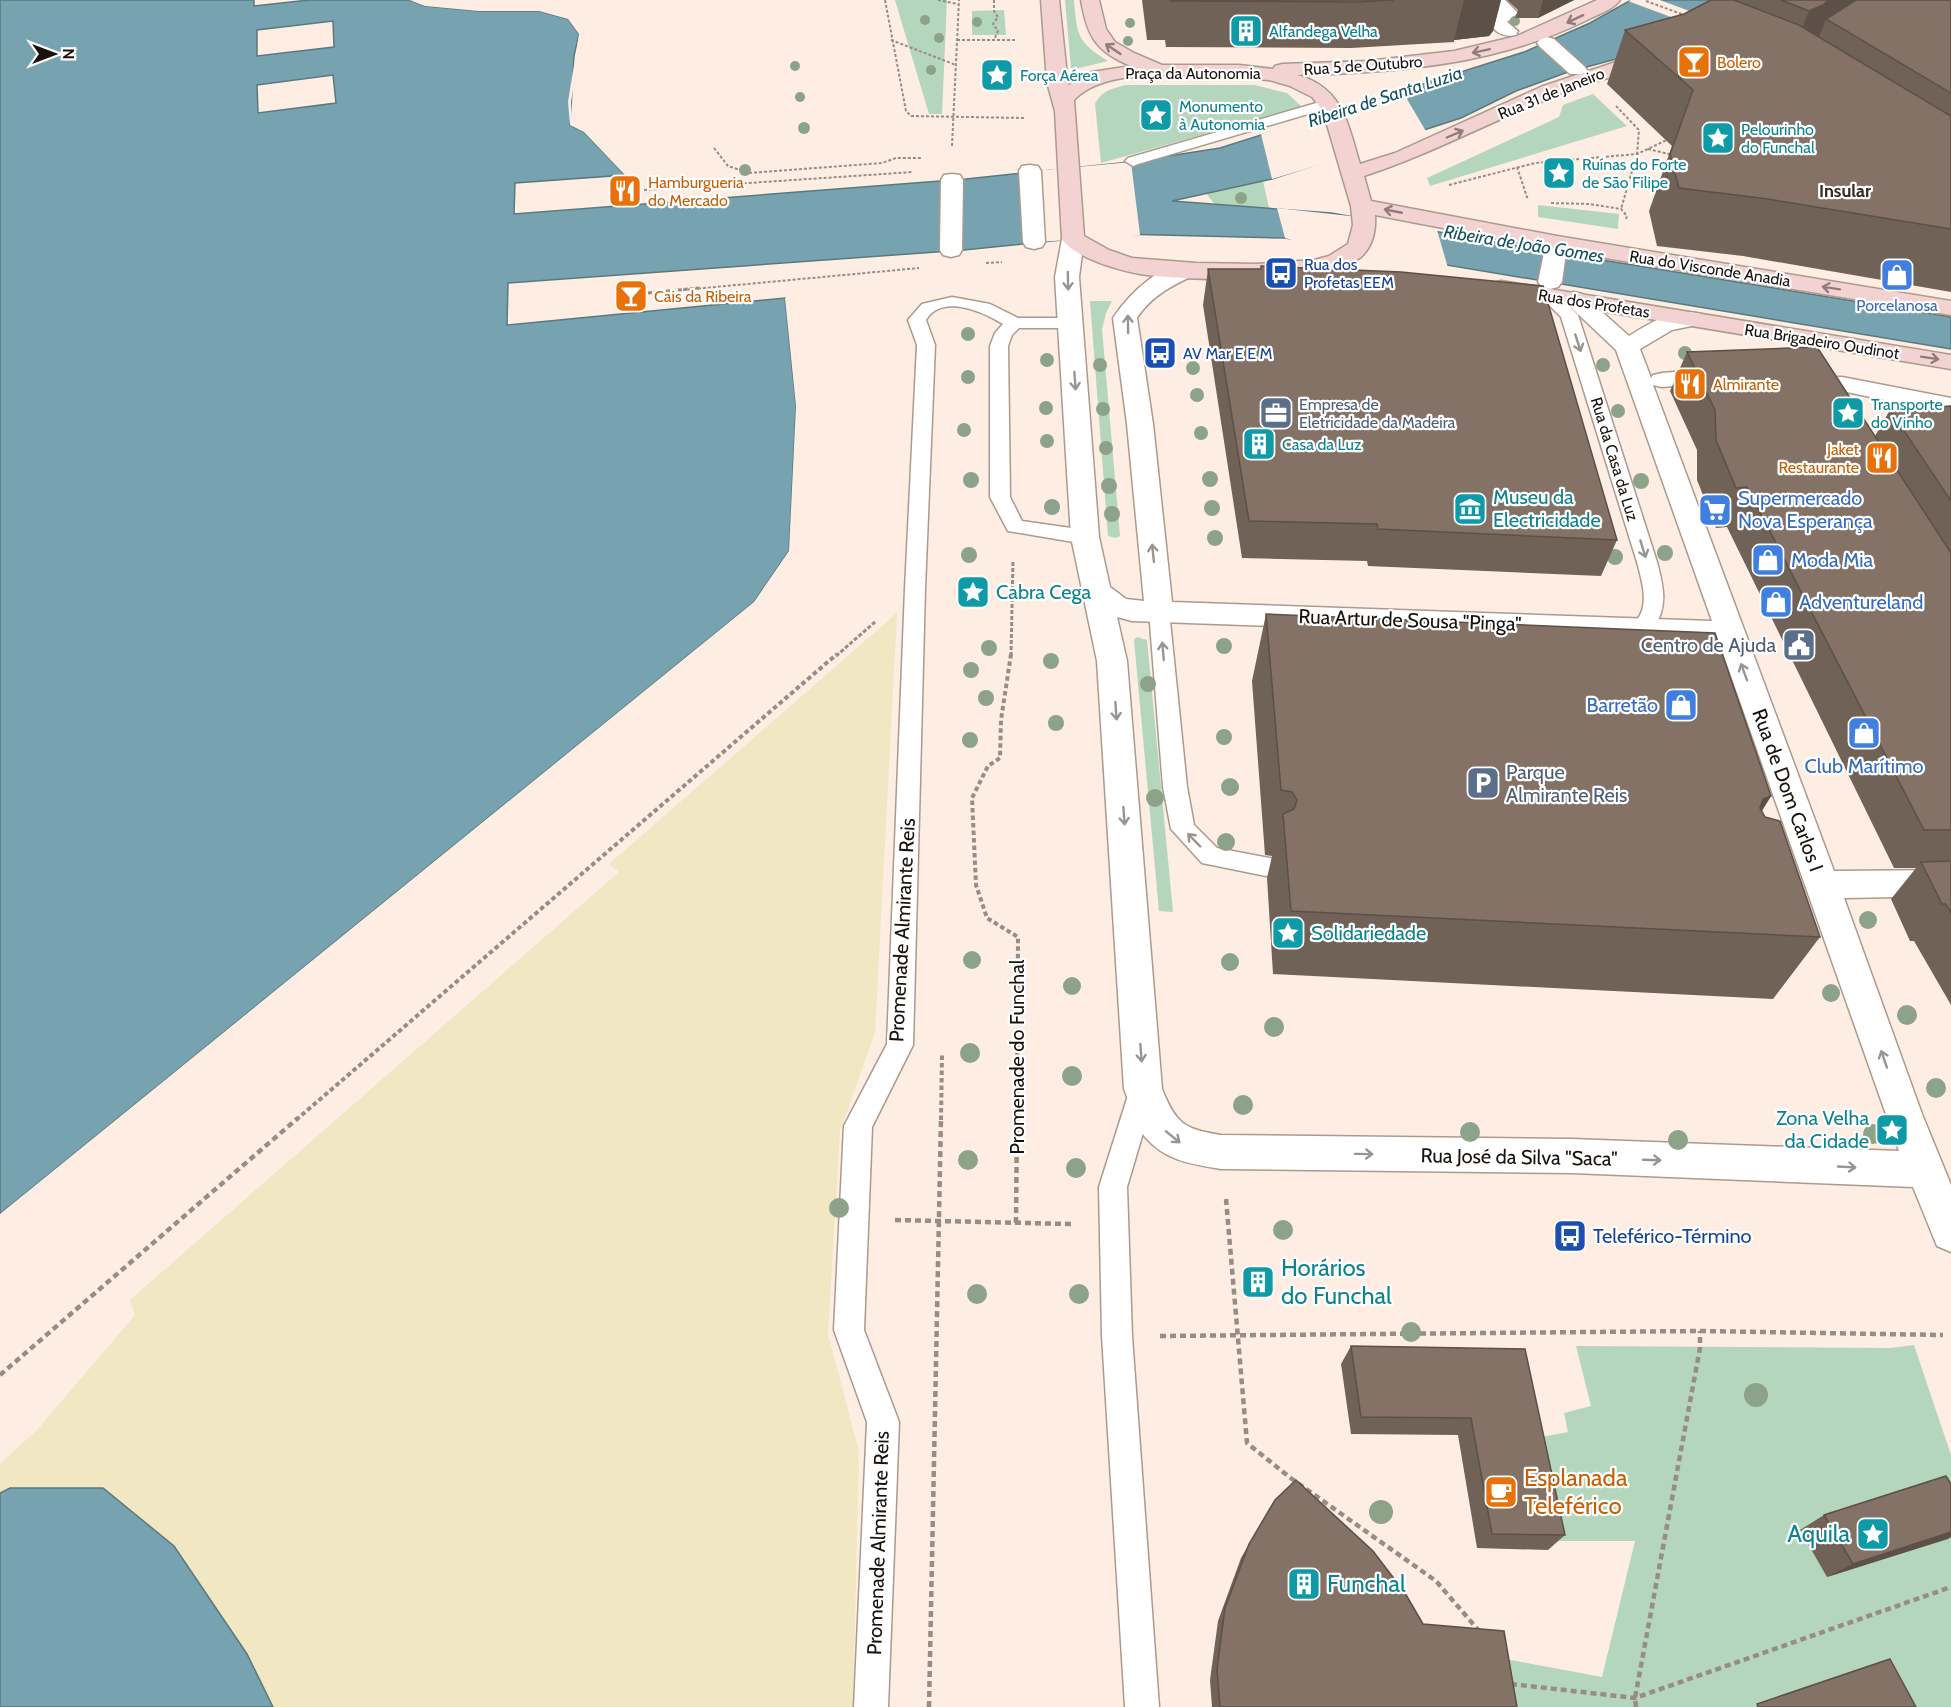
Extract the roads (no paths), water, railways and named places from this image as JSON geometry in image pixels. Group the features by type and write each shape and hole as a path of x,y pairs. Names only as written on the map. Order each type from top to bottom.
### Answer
{"main road":[{"path":"1050,0 1057,82 1064,110 1073,240 1094,253 1135,267 1189,269 1298,268 1357,262 1364,212 1332,107"},
{"path":"1090,0 1094,26 1100,39 1119,53 1165,72"},
{"name":"Rua 5 de Outubro","path":"1249,72 1387,65 1480,51 1512,43 1556,27 1611,0"},
{"name":"Rua 31 de Janeiro","path":"1350,164 1402,157 1550,90 1635,62 1670,45"},
{"name":"Praça da Autonomia","path":"1064,110 1064,99 1073,89 1091,78 1125,72 1249,72 1286,77 1309,85 1324,96 1332,107"},
{"name":"Rua do Visconde Anadia","path":"1364,212 1951,308"},
{"name":"Rua dos Profetas","path":"1477,284 1549,289 1574,299 1693,319"},
{"name":"Rua Brigadeiro Oudinot","path":"1693,319 1951,362"}],"street":[{"path":"1494,0 1509,22"},
{"path":"1547,43 1577,70"},
{"path":"1030,171 1034,242"},
{"path":"951,250 952,180"},
{"name":"Rua José da Silva \"Saca\"","path":"1073,240 1067,277 1085,537 1112,661 1143,1089 1157,1124 1184,1146 1221,1152 1572,1156 1926,1170"},
{"path":"1549,289 1555,253"},
{"path":"1159,611 1140,424 1125,318 1137,300 1158,283 1189,269"},
{"name":"Rua de Dom Carlos I","path":"1574,299 1627,347 1730,632 1807,883 1951,1233"},
{"path":"1627,347 1665,324 1693,319"},
{"path":"1789,336 1801,367 1827,411"},
{"path":"1662,380 1744,373"},
{"path":"1810,384 1842,384 1951,405"},
{"name":"Rua Artur de Sousa \"Pinga\"","path":"1097,591 1116,607 1132,611 1730,632"},
{"path":"1807,883 1951,883"}],"lane":[{"path":"1133,161 1332,107"},
{"name":"Rua da Casa da Luz","path":"1549,289 1569,315 1647,562 1654,590 1654,611 1648,622 1640,629"},
{"name":"Promenade Almirante Reis","path":"871,1707 883,1422 849,1330 858,1126 900,1045 915,589 926,345 917,320 926,309 950,301 988,308 1014,323"},
{"path":"1071,323 1014,323 1004,333 999,346 1000,497 1015,526 1085,537"},
{"path":"1159,611 1175,787 1183,829 1210,856 1266,866"},
{"path":"1142,1707 1117,1336 1113,1187 1143,1089"}],"water":[{"name":"Ribeira de Santa Luzia","path":"0,0 254,0 254,6 309,0 409,0 425,6 479,11 539,11 568,19 579,34 574,56 570,125 584,132 625,175 515,183 514,214 966,179 1130,162 1220,148 1524,52 1590,23 1631,0 1724,0 1627,56 1568,72 1516,91 1461,118 1272,179 1172,201 1331,213 1951,317 1951,349 1285,238 1120,234 964,250 508,283 507,325 785,298 796,406 789,551 754,602 0,1214","holes":["333,21 334,47 257,56 257,30","333,75 336,103 258,113 257,85"]},
{"path":"10,1488 103,1488 174,1546 247,1654 273,1707 0,1707 0,1493"}],"place":[{"name":"Alfandega Velha","path":"1246,31"},
{"name":"Bolero","path":"1694,62"},
{"name":"Força Aérea","path":"997,75"},
{"name":"Monumento à Autonomia","path":"1156,115"},
{"name":"Pelourinho do Funchal","path":"1718,138"},
{"name":"Ruínas do Forte de São Filipe","path":"1559,173"},
{"name":"Hamburgueria do Mercado","path":"625,191"},
{"name":"Rua dos Profetas EEM","path":"1281,273"},
{"name":"Porcelanosa","path":"1897,275"},
{"name":"Cais da Ribeira","path":"631,296"},
{"name":"AV Mar E E M","path":"1160,353"},
{"name":"Almirante","path":"1690,384"},
{"name":"Empresa de Eletricidade da Madeira","path":"1276,413"},
{"name":"Transporte do Vinho","path":"1848,413"},
{"name":"Casa da Luz","path":"1259,444"},
{"name":"Jaket Restaurante","path":"1882,458"},
{"name":"Museu da Electricidade","path":"1470,509"},
{"name":"Supermercado Nova Esperança","path":"1715,510"},
{"name":"Moda Mia","path":"1768,560"},
{"name":"Cabra Cega","path":"973,592"},
{"name":"Adventureland","path":"1776,602"},
{"name":"Centro de Ajuda","path":"1799,645"},
{"name":"Barretão","path":"1681,705"},
{"name":"Club Marítimo","path":"1864,733"},
{"name":"Parque Almirante Reis","path":"1483,783"},
{"name":"Solidariedade","path":"1288,933"},
{"name":"Zona Velha da Cidade","path":"1892,1130"},
{"name":"Teleférico-Término","path":"1570,1236"},
{"name":"Horários do Funchal","path":"1258,1282"},
{"name":"Esplanada Teleférico","path":"1501,1492"},
{"name":"Aquila","path":"1873,1534"},
{"name":"Funchal","path":"1304,1584"}],"district":[{"name":"Insular","path":"1845,191"}],"water label":[{"name":"Ribeira de João Gomes","path":"1524,244"}]}
